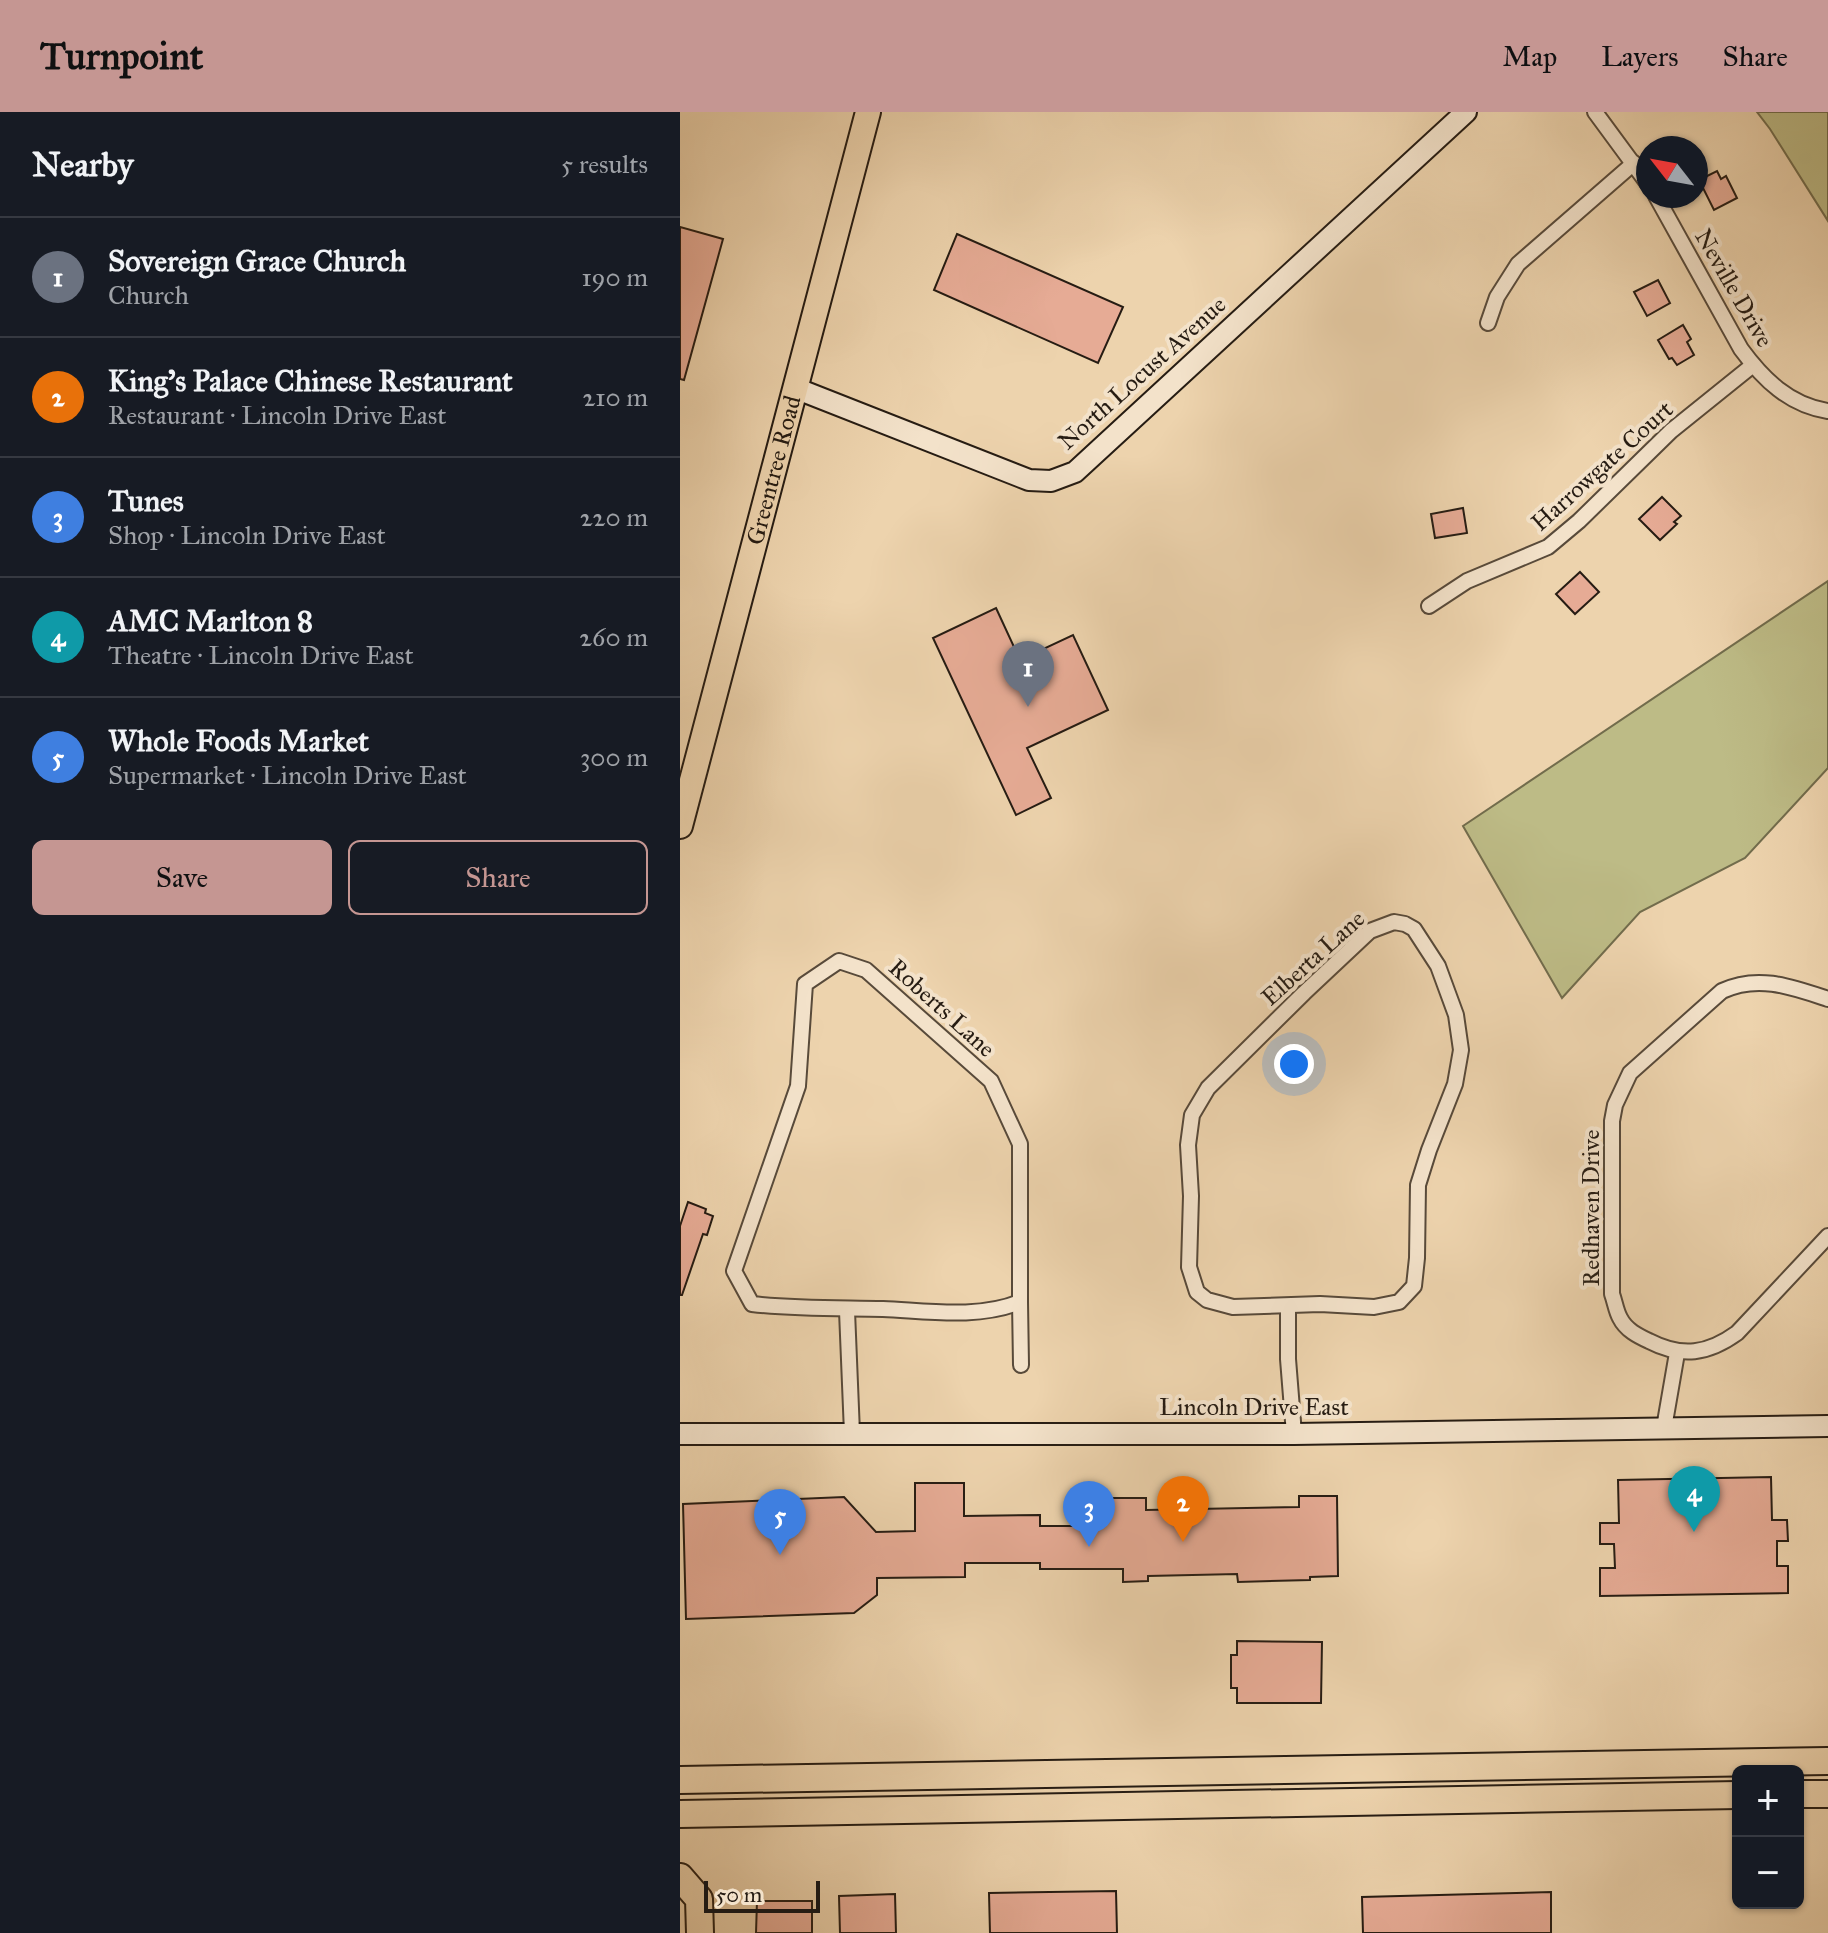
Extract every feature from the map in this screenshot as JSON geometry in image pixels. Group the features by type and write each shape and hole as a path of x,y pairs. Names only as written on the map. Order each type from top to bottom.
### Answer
{"highway":[{"path":"680,1780 1828,1761"},
{"path":"1804,1794 1828,1794"},
{"path":"680,1814 1732,1795"},
{"path":"680,1877 699,1899 700,1933"}],"main road":[{"name":"Greentree Road","path":"680,825 868,112"}],"street":[{"name":"North Locust Avenue","path":"795,388 1029,480 1051,481 1075,472 1466,112"},
{"path":"1595,112 1636,166"},
{"path":"1488,323 1497,297 1518,264 1634,163"},
{"name":"Neville Drive","path":"1663,208 1730,331 1753,365 1783,394 1828,411"},
{"name":"Harrowgate Court","path":"1429,606 1467,581 1548,547 1671,431 1753,365"},
{"name":"Elberta Lane","path":"1394,922 1405,924 1422,939 1438,966 1451,998 1461,1050 1455,1084 1418,1185 1414,1286 1399,1302 1387,1306 1320,1304 1288,1307 1218,1305 1197,1292 1189,1267 1191,1178 1188,1145 1192,1115 1213,1082 1359,941 1382,925 1394,922"},
{"name":"Roberts Lane","path":"839,961 866,970 991,1081 1020,1144 1020,1302 1000,1310 968,1312 847,1311 752,1304 734,1271 798,1086 805,984 839,961"},
{"name":"Redhaven Drive","path":"1677,1353 1633,1333 1620,1319 1612,1294 1612,1121 1615,1105 1630,1073 1722,991 1732,986 1773,983 1828,999"},
{"path":"1664,1428 1677,1353 1720,1346 1737,1333 1828,1236"},
{"path":"1020,1302 1021,1365"},
{"path":"1288,1307 1288,1359 1294,1434"},
{"path":"847,1311 852,1433"},
{"name":"Lincoln Drive East","path":"680,1434 1294,1434 1828,1426"}],"shaded area":[{"path":"1757,112 1828,112 1828,221 1770,129"},
{"path":"1828,581 1828,768 1745,858 1640,912 1562,998 1463,826"}],"building":[{"path":"1717,171 1721,179 1726,176 1737,198 1714,210 1708,198 1708,176"},
{"path":"680,227 723,239 684,380 680,379"},
{"path":"957,234 1123,307 1098,363 934,290"},
{"path":"1658,280 1670,303 1647,316 1634,292"},
{"path":"1683,325 1691,339 1687,342 1694,355 1677,365 1672,358 1669,359 1658,340"},
{"path":"1662,497 1681,516 1660,540 1639,519"},
{"path":"1463,508 1467,533 1435,538 1431,514"},
{"path":"1580,572 1599,592 1575,614 1556,594"},
{"path":"996,608 1020,660 1073,635 1108,710 1027,748 1051,798 1016,815 933,638"},
{"path":"688,1202 706,1209 705,1213 713,1216 680,1295 680,1226"},
{"path":"1771,1477 1772,1520 1787,1520 1788,1541 1777,1541 1777,1566 1788,1566 1788,1593 1600,1596 1600,1568 1615,1568 1614,1544 1600,1544 1600,1523 1619,1523 1618,1480"},
{"path":"915,1483 964,1483 964,1516 1040,1515 1040,1526 1098,1526 1105,1519 1105,1498 1146,1498 1146,1510 1299,1507 1299,1496 1337,1496 1338,1576 1238,1582 1237,1574 1148,1576 1148,1581 1123,1582 1123,1569 1040,1569 1040,1563 965,1563 965,1577 877,1578 877,1595 854,1613 686,1619 683,1504 844,1497 876,1532 915,1531"},
{"path":"1237,1641 1322,1642 1321,1703 1237,1703 1237,1688 1231,1688 1231,1655 1237,1655"},
{"path":"1116,1891 1117,1933 990,1933 989,1893"},
{"path":"1551,1892 1551,1933 1363,1933 1362,1897"},
{"path":"895,1894 896,1933 840,1933 839,1896"},
{"path":"757,1901 812,1901 812,1933 756,1933"}],"place":[{"name":"Sovereign Grace Church","path":"1028,707"},
{"name":"AMC Marlton 8","path":"1694,1532"},
{"name":"King's Palace Chinese Restaurant","path":"1183,1542"},
{"name":"Tunes","path":"1089,1547"},
{"name":"Whole Foods Market","path":"780,1555"}]}
